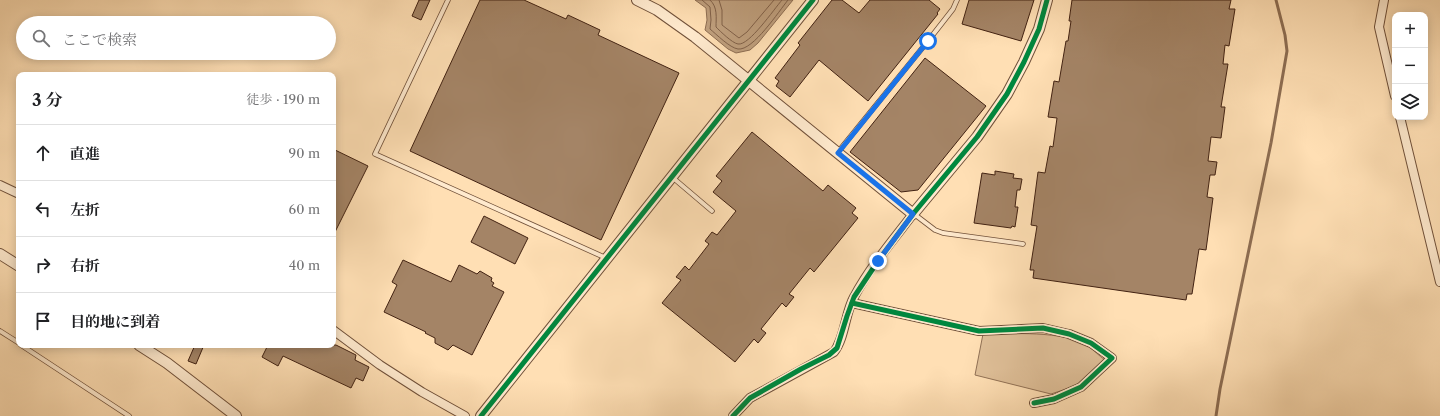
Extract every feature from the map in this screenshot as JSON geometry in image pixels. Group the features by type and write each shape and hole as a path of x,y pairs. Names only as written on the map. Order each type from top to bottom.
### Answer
{"street":[{"path":"637,0 664,15 695,37 913,214"},
{"path":"481,416 813,0"},
{"path":"733,416 750,398 834,352 839,344 846,316 854,297 878,261 913,214 977,137 1007,94 1039,29 1047,0"},
{"path":"1384,0 1379,27 1392,84"},
{"path":"1401,120 1440,282"},
{"path":"0,185 16,193"},
{"path":"0,254 16,264"},
{"path":"852,303 979,331 1043,328 1069,334 1091,342 1112,358 1081,387 1054,399 1034,403"},
{"path":"336,332 410,385 465,416"},
{"path":"144,348 167,363 236,416"}],"lane":[{"path":"448,0 375,154 607,259"},
{"path":"838,153 953,9 957,0"},
{"path":"672,177 712,211"},
{"path":"913,214 935,230 943,233 1023,244"},
{"path":"0,331 16,341"},
{"path":"26,348 128,416"}],"shaded area":[{"path":"983,334 1037,334 1065,337 1088,346 1105,360 1078,385 1051,394 975,375"}],"water":[{"path":"695,0 793,0 758,43 750,50 736,53 728,49 705,30 707,20 706,8"}],"building":[{"path":"419,0 430,0 421,20 412,16"},
{"path":"480,0 524,0 566,19 568,15 600,30 598,35 679,73 601,240 410,151"},
{"path":"832,0 842,0 859,13 870,0 929,0 940,9 937,13 938,14 868,101 819,60 790,97 776,86 779,81 775,78 800,45 798,43"},
{"path":"969,0 1034,0 1021,41 962,24"},
{"path":"1072,0 1231,0 1229,9 1235,9 1229,46 1225,45 1223,64 1228,64 1221,107 1225,107 1221,138 1211,137 1208,161 1217,162 1215,175 1210,175 1207,197 1213,198 1206,250 1199,249 1192,294 1187,294 1186,300 1033,278 1034,270 1030,270 1037,226 1031,225 1038,172 1045,173 1050,146 1053,147 1057,118 1048,117 1054,81 1059,82 1066,41 1068,41"},
{"path":"925,58 986,106 918,190 901,192 850,152"},
{"path":"752,132 823,191 828,185 856,208 852,213 858,218 814,272 810,268 789,294 794,297 786,307 782,303 761,329 766,333 758,343 754,339 735,362 662,303 681,280 676,277 685,266 689,270 709,244 705,241 712,232 717,235 736,211 713,192 722,181 716,176"},
{"path":"336,150 368,166 336,230"},
{"path":"995,171 1014,174 1013,178 1022,179 1020,190 1017,190 1015,207 1018,207 1015,227 1012,226 1011,228 974,223 982,173 995,175"},
{"path":"484,216 528,238 515,264 471,242"},
{"path":"403,260 451,282 459,265 477,274 480,271 492,278 491,281 494,283 492,286 504,292 472,355 453,345 448,350 435,343 435,338 425,333 426,332 384,312 397,285 392,282"},
{"path":"336,345 356,355 355,360 369,367 363,381 356,378 351,388 283,356 278,366 262,357 266,348 336,348"},
{"path":"194,348 203,348 196,364 188,361"}],"waterway":[{"path":"1216,416 1220,389 1271,143 1287,51 1285,35 1276,0"}],"cycle path":[{"path":"481,416 813,0"},
{"path":"733,416 750,398 829,355 837,348 854,297 878,261 913,214 977,137 1007,94 1039,29 1047,0"},
{"path":"852,303 979,331 1043,328 1069,334 1091,343 1112,358 1081,387 1054,399 1034,403"}],"route":[{"path":"878,261 913,214 838,153 928,41"}]}
